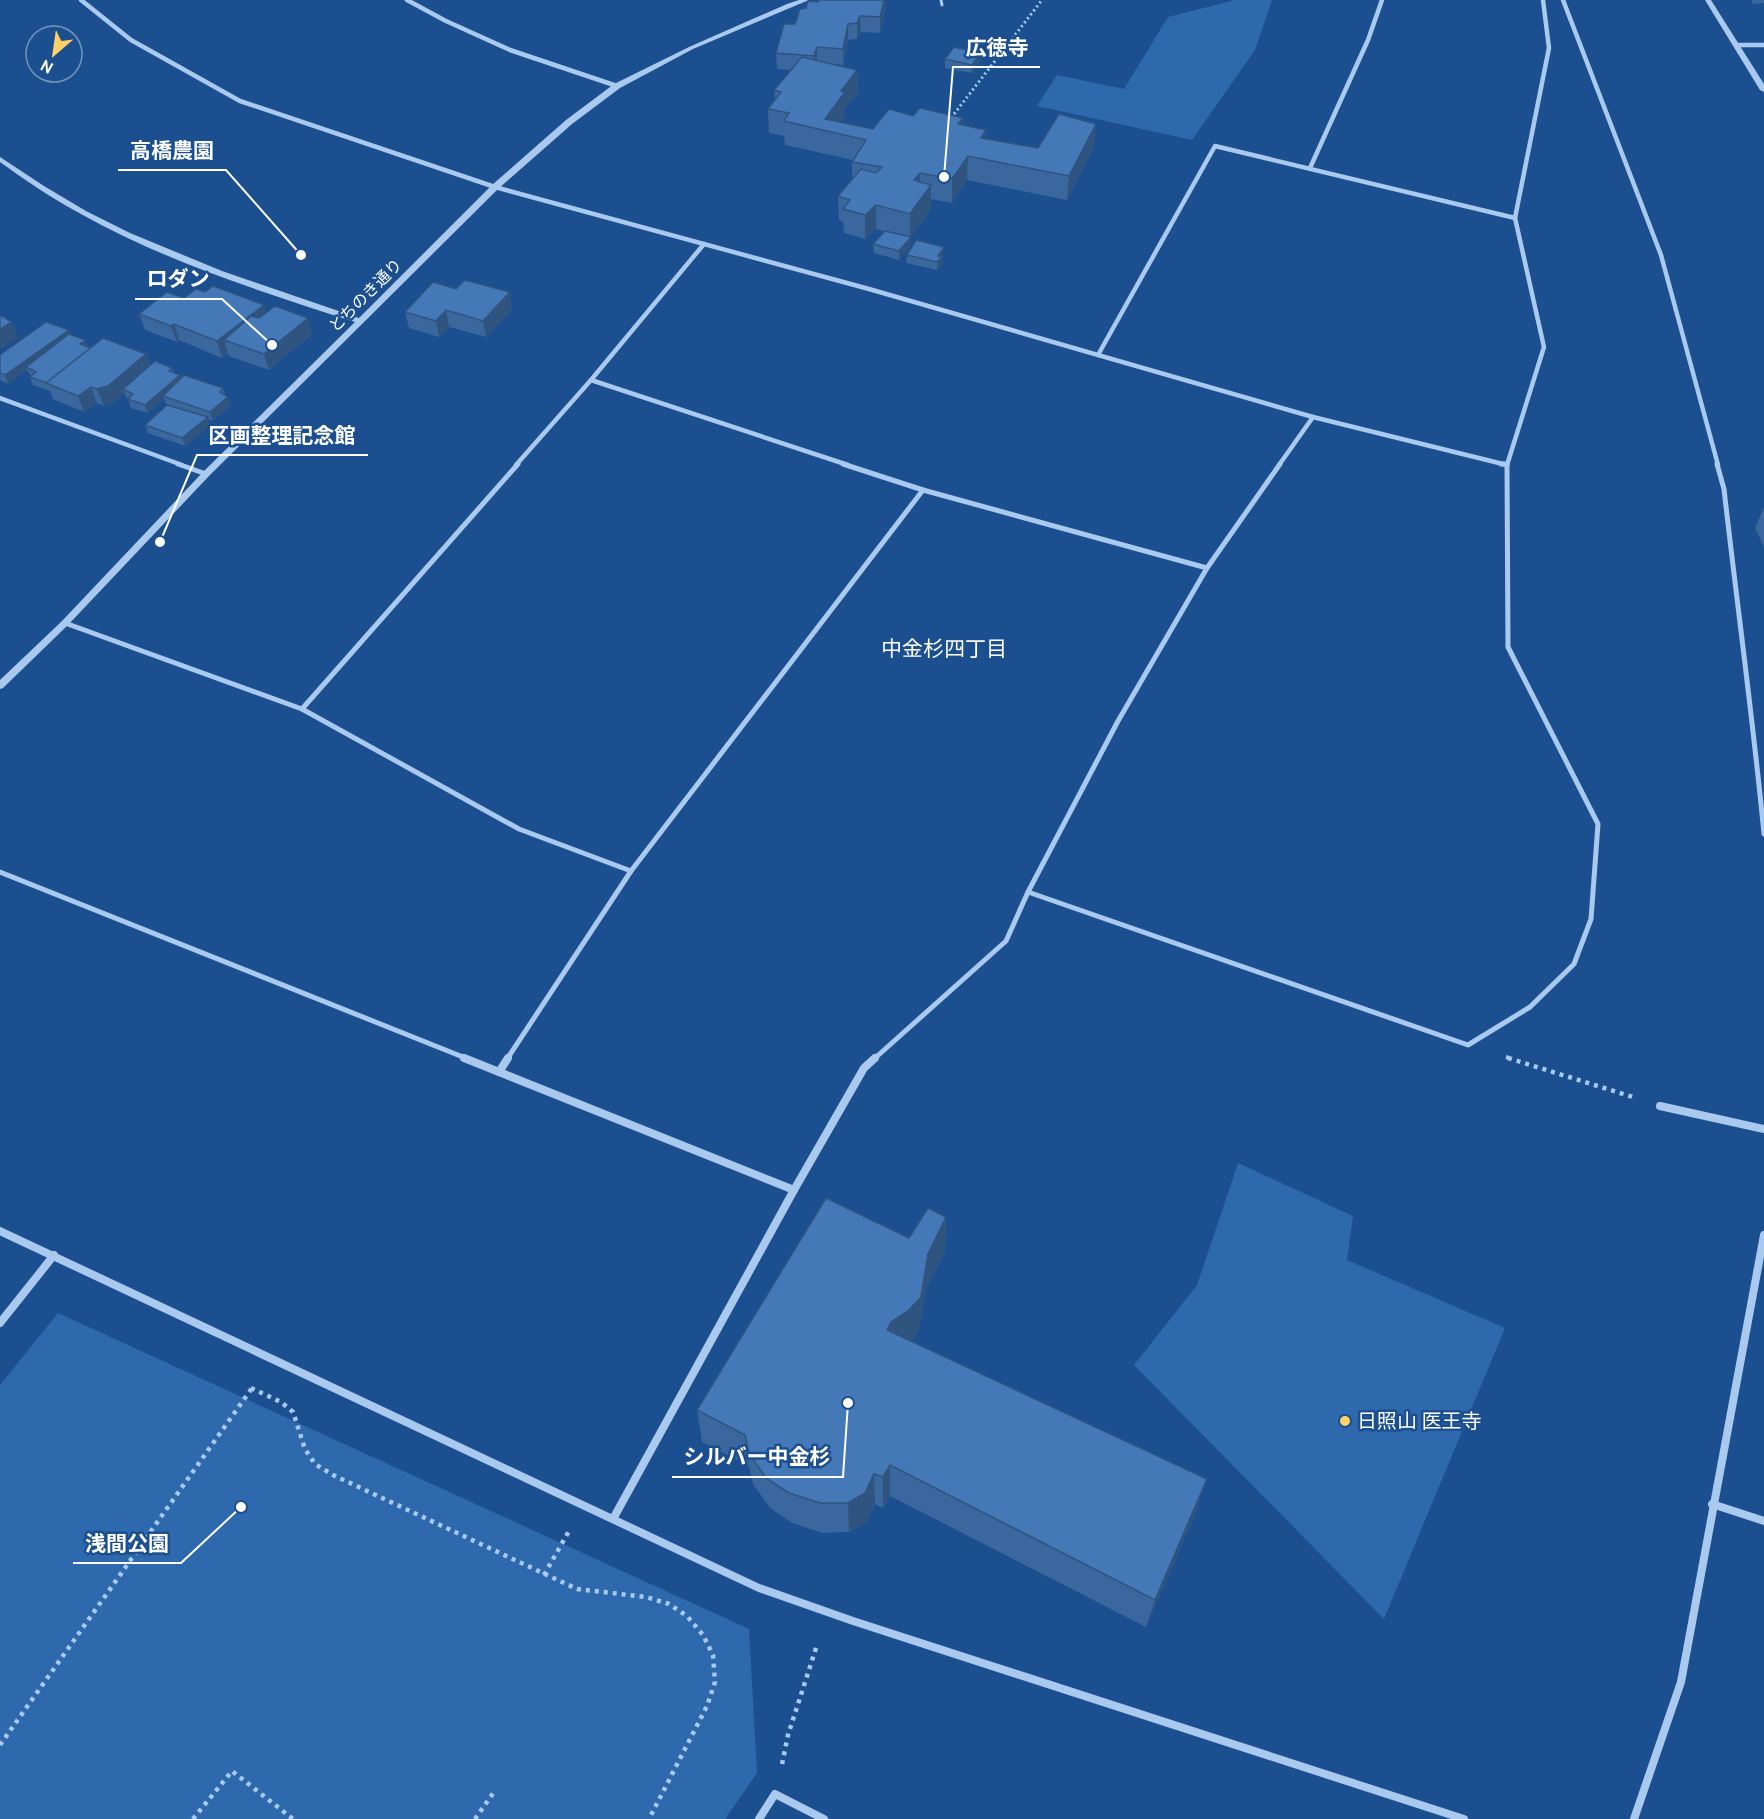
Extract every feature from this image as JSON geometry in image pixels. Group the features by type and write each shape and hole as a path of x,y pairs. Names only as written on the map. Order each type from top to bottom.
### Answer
{"street":[{"path":"81,0 131,40 240,101 495,186 1313,417 1507,465"},
{"path":"407,0 446,21 510,50 617,86"},
{"name":"とちのき通り","path":"0,686 65,623 206,474 495,186 569,122 617,86 691,48 789,5 807,0"},
{"path":"1310,168 1368,40 1382,0"},
{"path":"1028,892 1468,1045 1530,1007 1574,964 1591,919 1598,824 1508,647 1507,465 1544,347 1515,218 1549,48 1543,0"},
{"path":"1563,0 1661,255 1724,489 1764,834"},
{"path":"1708,0 1764,90"},
{"path":"1737,45 1764,45"},
{"path":"1098,355 1215,146 1515,218"},
{"path":"0,159 34,185 124,235 218,274 360,321"},
{"path":"302,709 591,380 704,244"},
{"path":"591,380 924,490 1207,567"},
{"path":"0,398 206,474"},
{"path":"613,1519 794,1190 864,1068 1006,941 1028,892 1118,721 1207,567 1313,417"},
{"path":"498,1072 631,872 924,490"},
{"path":"65,623 302,709 519,829 631,872"},
{"path":"1756,764 1764,763"},
{"path":"0,872 794,1190"},
{"path":"1660,1106 1764,1129"},
{"path":"0,1231 769,1591 1464,1819"},
{"path":"1634,1819 1681,1682 1712,1504 1764,1235"},
{"path":"0,1323 54,1255"},
{"path":"1712,1504 1764,1521"},
{"path":"759,1819 776,1794 824,1819"}],"lane":[{"path":"941,0 942,5"}],"path":[{"path":"945,127 1042,0"},
{"path":"1468,1045 1660,1106"},
{"path":"0,1745 272,1359"},
{"path":"251,1388 281,1402 293,1413 305,1449 315,1464 333,1475 577,1589 646,1597 669,1604 687,1616 703,1635 713,1655 715,1682 707,1706 649,1819"},
{"path":"544,1575 584,1505"},
{"path":"788,1735 817,1645"},
{"path":"193,1819 232,1770 293,1819"},
{"path":"476,1819 494,1792"}],"shaded area":[{"path":"1235,0 1272,0 1255,50 1192,140 1037,106 1057,75 1124,89 1168,17"},
{"path":"1238,1163 1353,1216 1347,1260 1505,1328 1384,1619 1134,1365 1197,1285"},
{"path":"58,1313 749,1629 757,1773 725,1819 0,1819 0,1385"}],"building":[{"path":"819,0 884,0 880,17 860,16 857,23 848,24 843,49 817,47 814,56 776,53 784,24 795,24 800,9 806,8 808,1 818,2"},
{"path":"954,47 981,53 972,65 945,59"},
{"path":"802,57 857,70 841,91 845,92 825,119 873,129 889,109 913,116 920,108 963,118 958,124 986,130 981,138 1038,148 1059,114 1096,124 1069,176 968,156 952,179 920,173 914,180 931,185 910,214 876,205 865,215 843,209 850,200 838,196 861,169 876,173 882,167 852,162 866,140 784,121 789,113 768,109 781,92 774,90"},
{"path":"885,231 911,237 899,251 873,244"},
{"path":"916,240 944,247 938,256 942,257 937,262 907,255"},
{"path":"465,280 510,292 483,321 446,310 436,321 405,312 433,282 456,289"},
{"path":"213,286 264,305 217,341 174,324 171,326 139,314 167,292 184,298 196,289 205,292"},
{"path":"275,306 308,318 264,354 224,340 251,316 259,318"},
{"path":"0,315 12,322 0,329"},
{"path":"46,322 69,330 5,375 0,373 0,355"},
{"path":"69,334 86,340 80,344 91,348 47,383 30,377 36,372 26,367"},
{"path":"103,338 146,354 108,386 97,389 91,387 78,396 46,383"},
{"path":"155,361 172,368 169,371 180,375 145,405 128,399 133,394 123,389"},
{"path":"184,375 223,388 220,392 228,397 210,412 163,396"},
{"path":"167,405 208,417 182,438 145,425"},
{"path":"826,1198 909,1238 928,1208 946,1217 928,1254 921,1297 908,1311 891,1322 887,1330 1207,1479 1155,1600 890,1465 883,1477 874,1474 865,1493 848,1503 820,1503 789,1493 766,1478 749,1453 745,1435 697,1410"}],"place":[{"name":"広徳寺","path":"944,177"},
{"name":"高橋農園","path":"301,255"},
{"name":"ロダン","path":"272,345"},
{"name":"区画整理記念館","path":"160,542"},
{"name":"シルバー中金杉","path":"848,1403"},
{"name":"日照山 医王寺","path":"1345,1421"},
{"name":"浅間公園","path":"241,1507"}],"district":[{"name":"中金杉四丁目","path":"944,649"}]}
